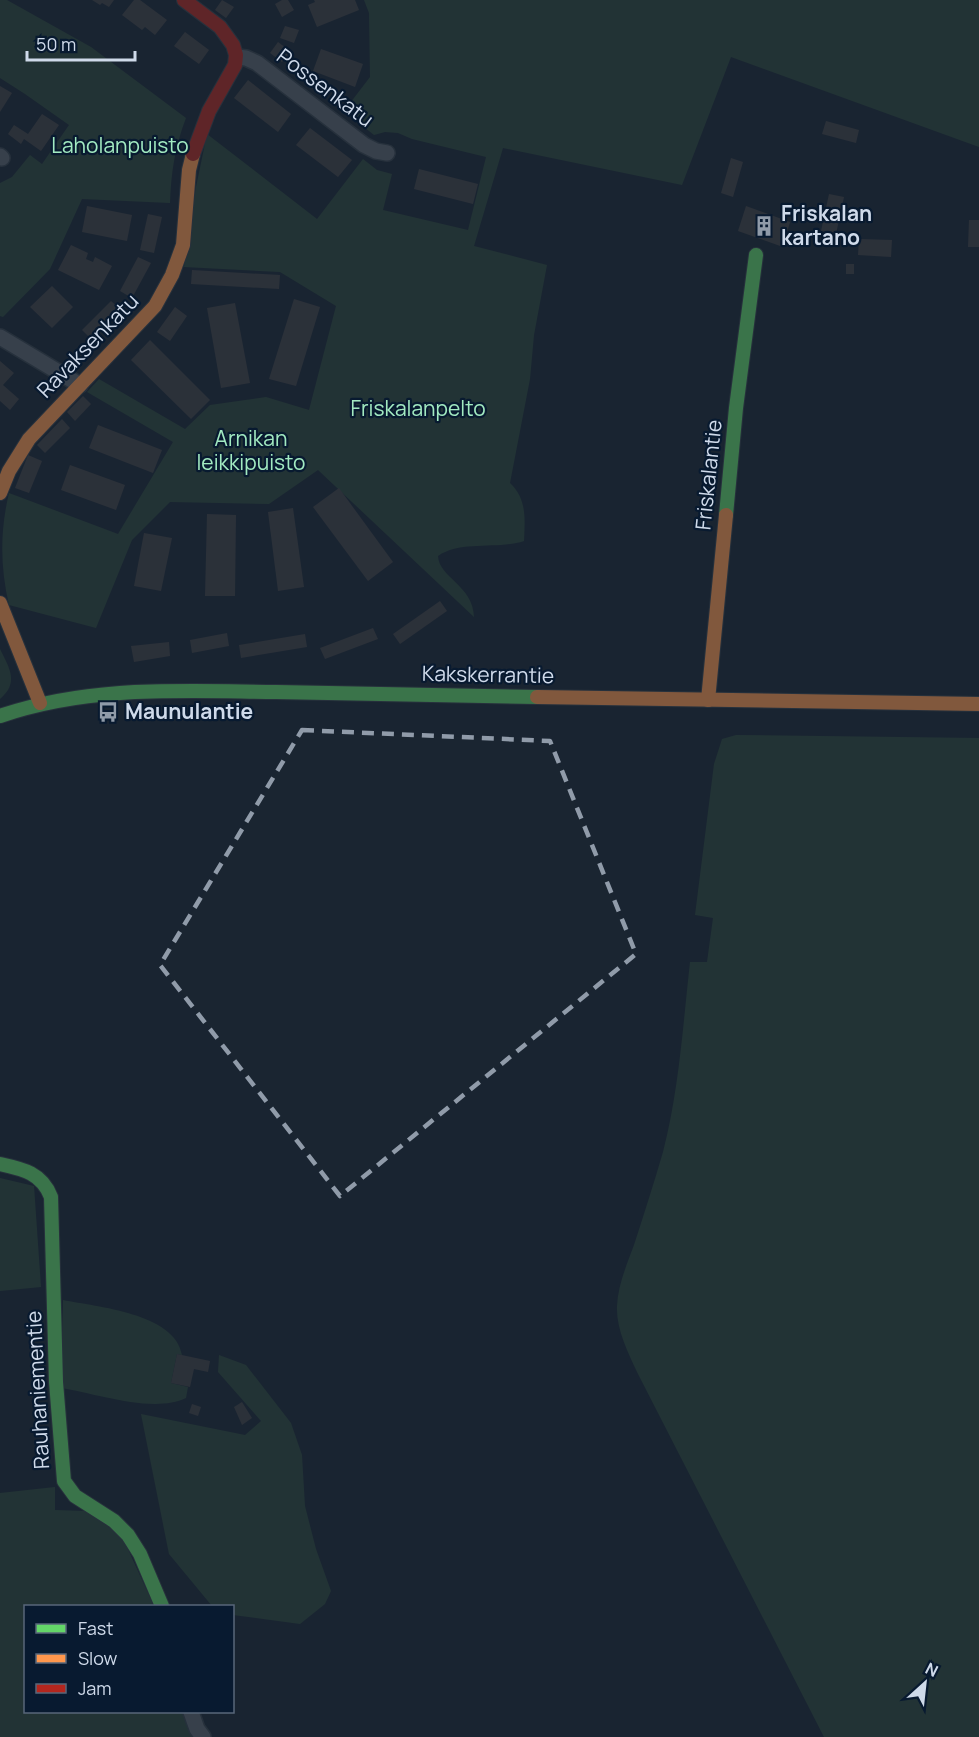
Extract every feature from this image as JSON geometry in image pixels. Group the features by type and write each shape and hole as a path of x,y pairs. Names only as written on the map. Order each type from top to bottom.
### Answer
{"street":[{"path":"184,0 222,30 235,49 237,57"},
{"name":"Possenkatu","path":"237,57 257,63 364,145 387,153"},
{"name":"Ravaksenkatu","path":"0,494 9,471 29,440 155,306 172,275 183,245 189,170 195,146 209,111 234,68 237,57"},
{"name":"Friskalantie","path":"708,700 736,408 756,255"},
{"path":"0,337 80,385"},
{"path":"0,603 6,636 40,703"},
{"name":"Kakskerrantie","path":"0,716 40,703 78,695 145,690 979,704"},
{"name":"Rauhaniementie","path":"0,1164 39,1176 48,1186 51,1197 56,1382 64,1480 68,1491 75,1498 110,1517 127,1534 162,1605"},
{"path":"191,1713 197,1730 203,1737"}],"highlighted area":[{"path":"302,730 550,741 636,954 340,1196 160,965"}],"green space":[{"name":"Laholanpuisto","path":"0,0 7,0 91,47 186,118 174,160 170,203 82,199 50,269 3,317 0,316 0,183 12,177 30,155 42,164 69,125 0,78"},
{"path":"364,0 979,0 979,147 731,57 682,185 503,148 474,246 547,265 534,335 530,379 510,483 516,489 522,503 524,541 514,544 458,548 438,556 444,570 468,597 474,617 318,470 269,504 170,502 132,540 96,628 9,605 2,549 9,493 118,534 173,442 87,392 99,379 185,429 210,405 266,397 309,410 336,306 280,272 184,267 196,187 207,134 317,219 363,159 377,170 392,174 383,210 468,230 486,157 412,139 398,133 385,132 374,135 344,111 370,77 369,13"},
{"path":"0,649 9,669 11,681 6,693 0,699"},
{"path":"736,735 979,738 979,1737 824,1737 637,1372 618,1323 617,1306 621,1282 653,1187 673,1105 690,962 707,962 713,918 695,915 714,764 722,739"},
{"path":"0,1178 34,1186 41,1287 0,1291"},
{"path":"63,1300 133,1314 165,1330 176,1341 182,1355 177,1354 171,1383 188,1387 186,1398 157,1404 141,1403 61,1388"},
{"path":"219,1355 246,1365 291,1423 302,1455 305,1506 316,1549 331,1591 325,1604 300,1624 234,1615 234,1605 211,1605 169,1554 141,1414 245,1435 261,1421 218,1372"},
{"path":"55,1487 55,1510 86,1511 121,1534 154,1605 24,1605 24,1713 183,1713 192,1737 0,1737 0,1493"}],"building":[{"path":"92,0 114,0 109,7"},
{"path":"134,0 140,0 167,20 155,35 145,27 142,30 122,15"},
{"path":"222,0 234,7 226,18 215,10"},
{"path":"288,0 294,10 282,17 275,4"},
{"path":"314,0 355,0 359,10 317,27 308,5 315,2"},
{"path":"285,26 299,30 294,43 280,38"},
{"path":"185,32 209,50 199,64 174,46"},
{"path":"278,42 290,51 282,62 270,53"},
{"path":"321,49 363,64 355,87 313,71"},
{"path":"248,80 291,114 278,132 234,98"},
{"path":"0,86 12,93 0,112"},
{"path":"42,114 59,125 41,151 24,139 21,144 8,134 14,125 28,134"},
{"path":"826,121 859,130 856,143 822,134"},
{"path":"310,128 352,160 338,177 296,145"},
{"path":"731,158 743,162 733,197 721,193"},
{"path":"419,169 478,184 473,204 414,189"},
{"path":"829,194 844,197 836,234 821,231"},
{"path":"87,206 132,215 127,241 82,232"},
{"name":"Friskalan kartano","path":"746,206 790,222 783,247 738,231"},
{"path":"148,214 162,217 154,253 140,250"},
{"path":"969,220 979,220 979,247 968,247"},
{"path":"859,239 892,240 891,257 858,255"},
{"path":"71,245 88,253 86,259 93,262 95,257 112,266 99,290 58,270"},
{"path":"138,257 151,263 132,298 120,291"},
{"path":"846,264 854,264 854,274 846,274"},
{"path":"192,270 280,275 279,289 191,284"},
{"path":"52,286 73,307 52,328 30,307"},
{"path":"294,299 320,307 296,386 269,379"},
{"path":"111,301 121,310 92,340 82,330"},
{"path":"235,303 250,383 221,388 207,308"},
{"path":"175,307 187,316 170,341 157,332"},
{"path":"150,340 210,400 191,419 131,360"},
{"path":"0,361 14,373 3,385 19,399 10,410 0,401"},
{"path":"83,396 91,404 75,421 67,412"},
{"path":"62,419 70,428 45,453 37,445"},
{"path":"98,425 162,450 153,473 89,448"},
{"path":"28,455 42,461 29,493 15,488"},
{"path":"70,465 125,485 116,510 61,490"},
{"path":"339,488 393,562 368,581 313,507"},
{"path":"293,508 304,587 278,591 268,512"},
{"path":"207,514 236,515 235,596 205,596"},
{"path":"144,533 172,538 161,591 134,586"},
{"path":"440,601 447,611 400,644 393,634"},
{"path":"373,628 378,639 325,659 320,648"},
{"path":"227,633 229,646 192,653 190,640"},
{"path":"305,634 307,647 241,658 239,645"},
{"path":"169,642 170,656 134,662 131,646"},
{"path":"177,1354 210,1361 208,1372 194,1369 190,1387 171,1383"},
{"path":"242,1402 252,1418 242,1425 234,1407"},
{"path":"192,1404 201,1407 198,1416 189,1413"}],"traffic: fast":[{"path":"726,515 736,408 756,255"},
{"path":"0,716 68,699 136,692 206,691 537,697"},
{"path":"0,1164 31,1173 42,1182 51,1197 56,1382 64,1481 75,1496 114,1521 128,1535 140,1554 162,1605"}],"traffic: slow":[{"path":"0,493 9,471 29,439 155,306 172,275 183,245 189,170 193,154"},
{"path":"708,700 726,515"},
{"path":"0,603 40,703"},
{"path":"537,697 979,704"}],"traffic: jam":[{"path":"184,0 220,27 233,45 236,55 235,65 209,111 193,154"}],"place":[{"name":"Friskalan kartano","path":"764,226"},
{"name":"Maunulantie","path":"108,712"}],"park label":[{"name":"Friskalanpelto","path":"418,409"},
{"name":"Arnikan leikkipuisto","path":"251,451"}]}
